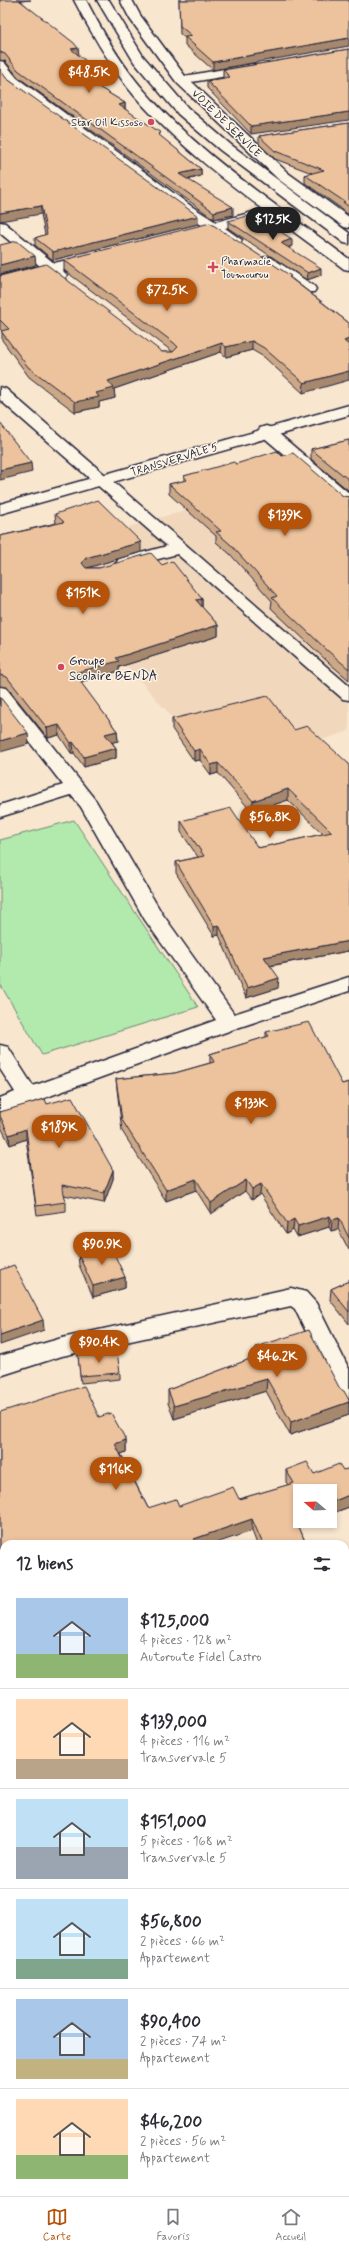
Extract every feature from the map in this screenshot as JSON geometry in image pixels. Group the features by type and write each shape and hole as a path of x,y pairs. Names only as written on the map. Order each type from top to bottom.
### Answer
{"main road":[{"path":"80,0 98,35 138,91 170,125 225,172 349,266"},
{"path":"103,0 132,49 158,84 183,111 210,136 349,240"},
{"name":"VOIE DE SERVICE","path":"126,0 134,16 182,80 283,176 349,224"},
{"path":"0,65 12,81 186,209 246,247"},
{"path":"182,80 266,66"},
{"path":"245,141 260,139"},
{"path":"199,231 275,210"},
{"path":"0,226 70,282"},
{"path":"0,280 106,255"},
{"path":"259,256 309,289"},
{"path":"0,392 349,695"},
{"name":"TRANSVERVALE 5","path":"0,509 104,481 266,431 349,410"},
{"path":"266,431 349,501"},
{"path":"107,568 180,548"},
{"path":"0,692 89,805 152,915 229,1023"},
{"path":"0,811 76,787"},
{"path":"0,1106 229,1023 349,984"},
{"path":"0,1052 28,1096"},
{"path":"0,1366 62,1346 291,1297 298,1298 304,1303 349,1394"}],"shaded area":[{"path":"334,465 349,475 349,731 221,773 113,650 49,551"}],"green space":[{"path":"74,820 198,1007 42,1055 0,984 0,840"}],"building":[{"path":"0,0 19,0 74,43 78,48 71,49 98,71 79,75 125,103 119,105 161,133 158,134 201,169 179,174 233,207 214,212 18,70 5,54 0,52"},
{"path":"179,0 349,0 349,38 213,62 185,37 192,36 180,26"},
{"path":"349,49 349,112 251,126 207,81 230,77 223,70"},
{"path":"0,69 6,78 198,216 53,252 35,238 47,234 41,206 0,213"},
{"path":"349,123 349,207 343,202 345,202 305,175 324,170 275,151 259,136"},
{"path":"247,216 253,220 259,218 292,239 281,243 321,268 308,273 228,221"},
{"path":"210,223 291,276 289,277 349,323 349,339 344,341 349,345 349,371 304,383 264,348 252,341 226,347 222,343 108,381 114,388 96,393 99,397 75,402 28,367 1,331 9,329 0,320 0,276 46,264 162,352 173,352 178,347 174,343 64,260"},
{"path":"17,241 35,256 0,265 0,245"},
{"path":"0,423 31,463 0,470"},
{"path":"349,440 349,480 311,449"},
{"path":"277,451 282,456 293,453 343,496 349,497 349,669 272,598 277,596 230,544 216,532 221,531 169,484 187,480 184,476 234,462 236,464"},
{"path":"98,500 141,542 86,558 82,563 86,568 99,568 151,553 162,565 172,561 202,599 196,600 218,625 116,658 119,661 74,673 117,731 105,734 116,748 84,757 73,742 71,743 59,725 47,728 7,677 0,675 0,536 64,522 55,514"},
{"path":"268,696 294,730 307,726 349,764 349,941 264,957 279,978 247,988 219,925 214,926 176,862 204,856 181,821 231,808 258,848 332,832 288,789 253,801 218,763 211,765 200,749 194,751 172,719"},
{"path":"0,697 28,733 0,741"},
{"path":"309,1022 342,1084 349,1082 349,1238 339,1218 332,1220 330,1216 298,1226 294,1219 287,1223 261,1184 252,1189 246,1180 211,1203 196,1179 166,1190 122,1120 116,1079 175,1073 214,1062 210,1054 269,1036 266,1032"},
{"path":"72,1097 113,1170 104,1193 62,1185 66,1202 36,1206 26,1129 9,1135 0,1116 0,1112 45,1099 47,1104"},
{"path":"110,1245 125,1277 93,1286 78,1254"},
{"path":"14,1265 43,1320 0,1335 0,1270"},
{"path":"349,1281 349,1312 331,1289"},
{"path":"309,1330 340,1389 344,1391 349,1402 291,1422 267,1379 174,1406 168,1390 258,1356 256,1347"},
{"path":"117,1352 120,1373 80,1376 78,1355"},
{"path":"84,1386 99,1417 111,1413 126,1440 115,1444 148,1508 176,1499 179,1506 233,1487 239,1499 294,1483 286,1470 307,1462 314,1474 339,1464 343,1470 347,1469 349,1472 349,1495 337,1500 337,1484 293,1484 293,1528 299,1528 304,1540 261,1540 252,1519 194,1540 0,1540 0,1412"}],"place":[{"name":"Star Oil Kissoso","path":"151,122"},
{"name":"Pharmacie Toumourou","path":"213,267"},
{"name":"Groupe Scolaire BENDA","path":"61,667"}]}
